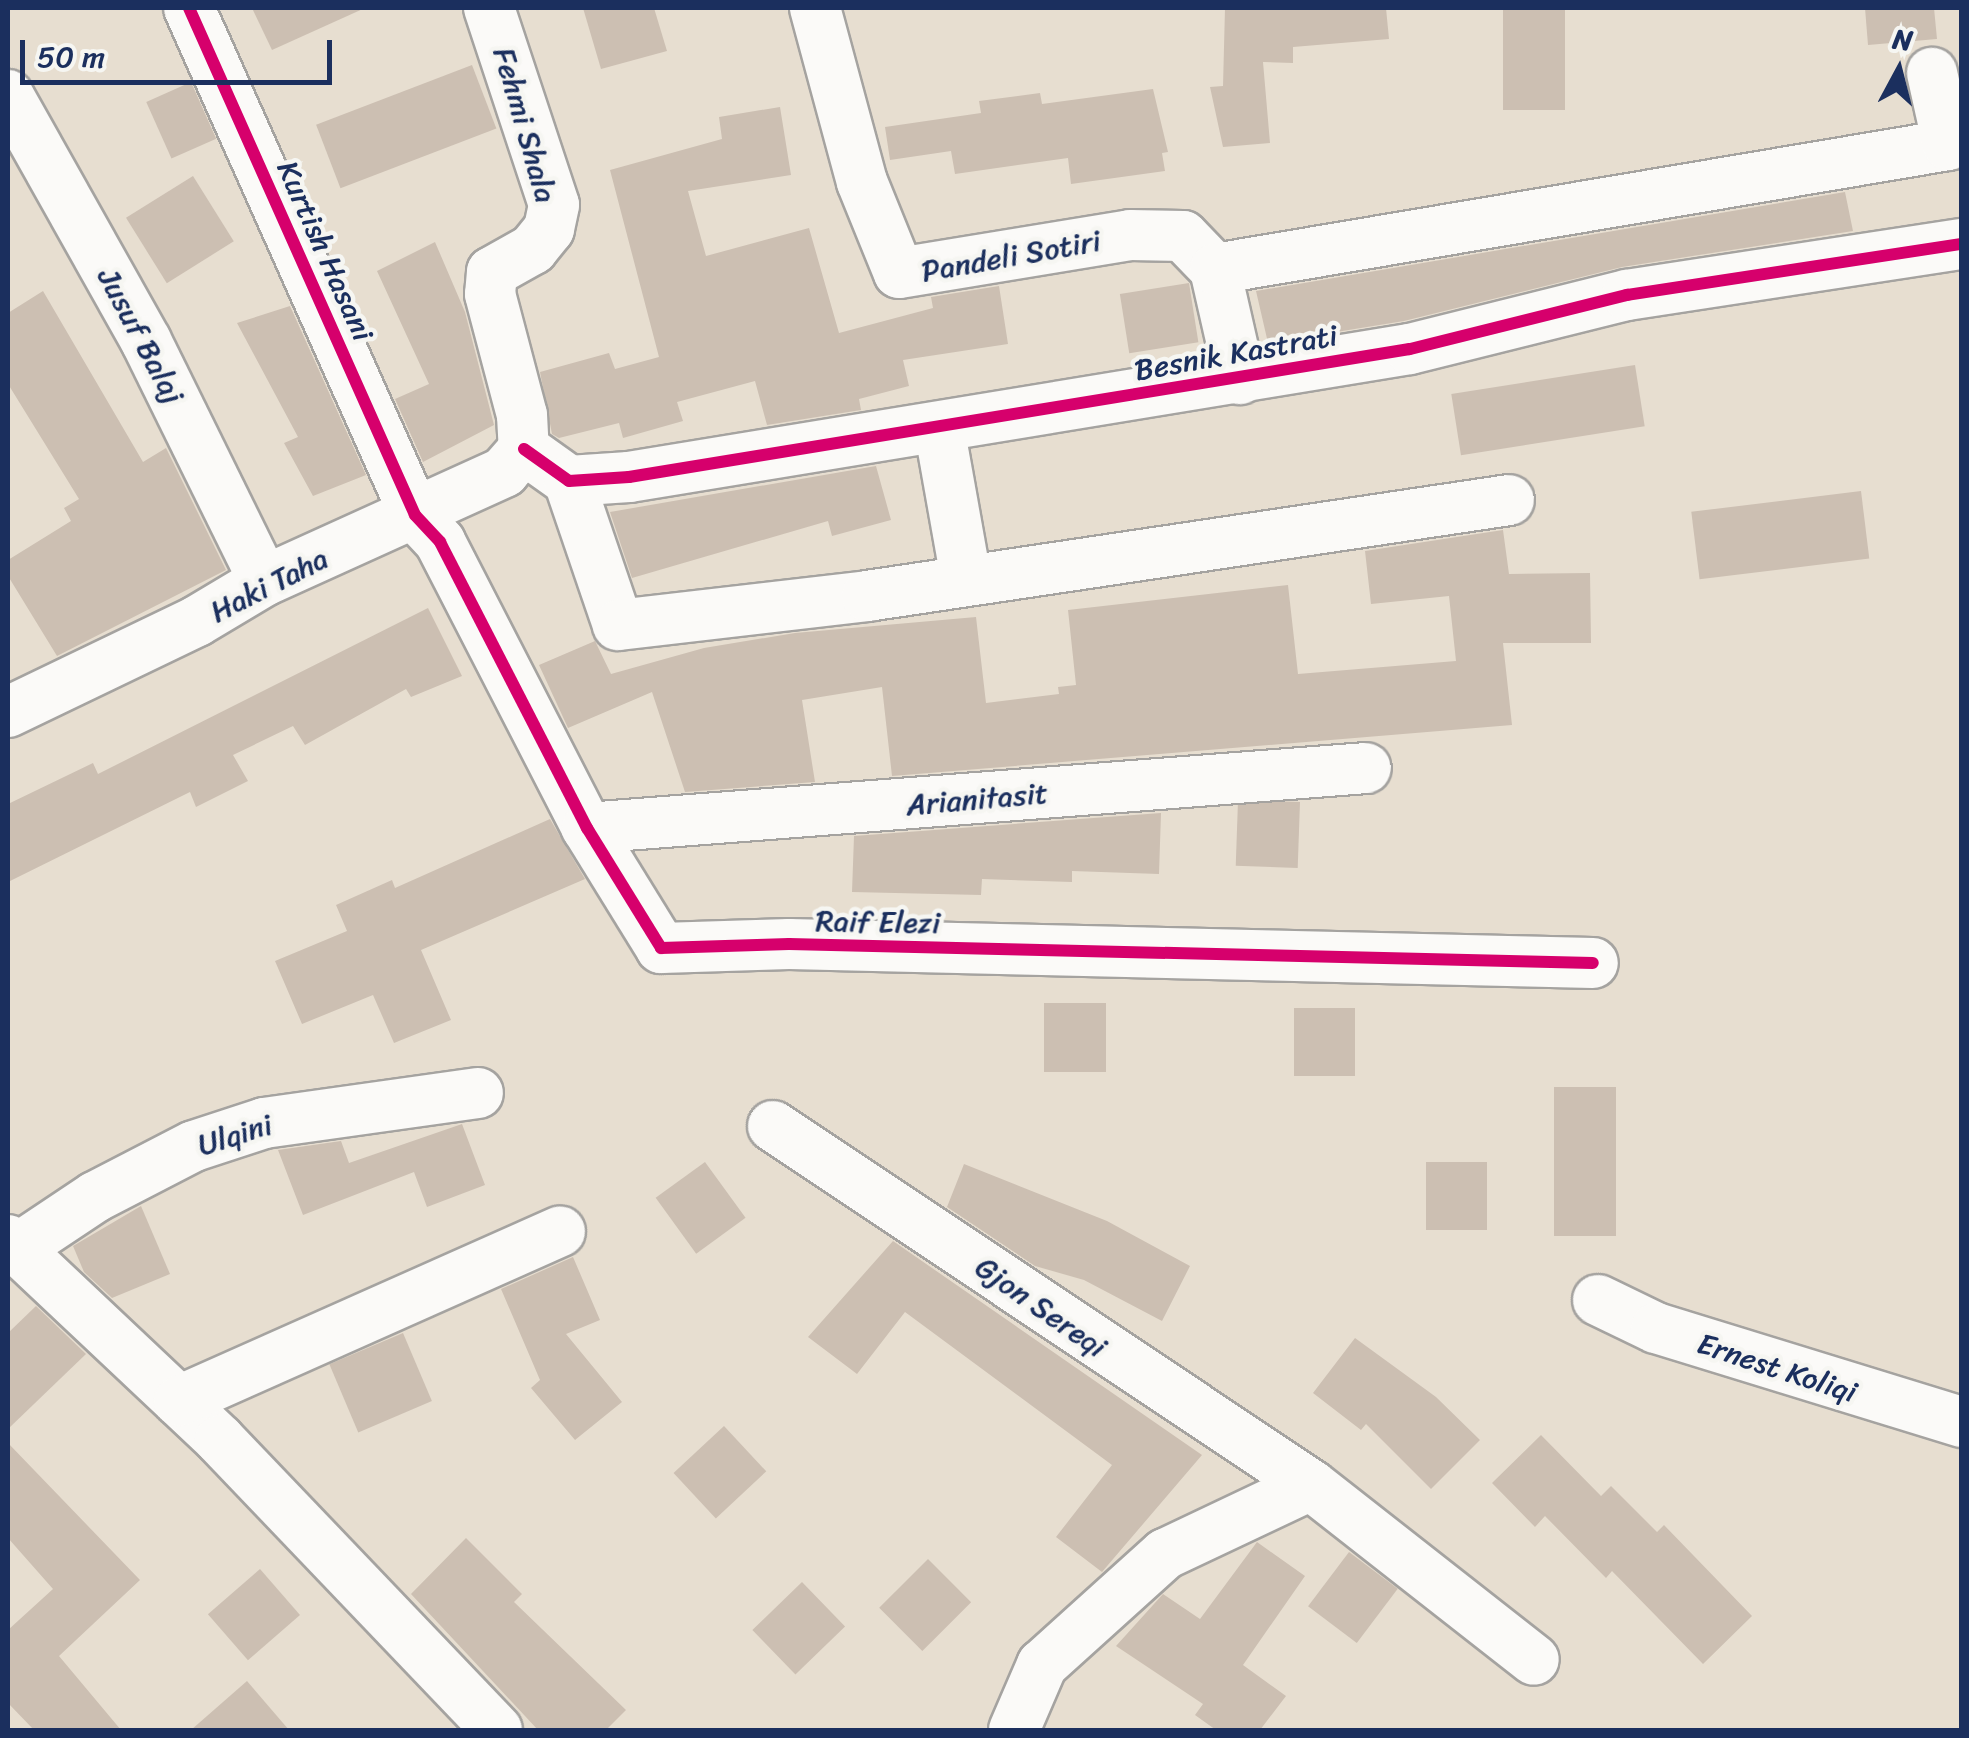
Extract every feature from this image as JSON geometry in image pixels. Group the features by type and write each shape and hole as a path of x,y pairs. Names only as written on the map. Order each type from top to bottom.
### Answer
{"street":[{"name":"Kurtish Hasani","path":"189,8 415,515"},
{"name":"Fehmi Shala","path":"489,8 554,205 541,239 504,260 491,283 522,415 524,450"},
{"name":"Pandeli Sotiri","path":"815,8 862,182 900,272 1168,233 1183,236 1216,269"},
{"path":"1240,379 1216,269 1948,144 1932,74"},
{"name":"Jusuf Balaj","path":"8,96 146,341 264,581"},
{"name":"Besnik Kastrati","path":"569,481 1240,379 1410,349 1627,295 1962,244"},
{"path":"939,427 966,579"},
{"name":"Haki Taha","path":"8,712 198,621 264,581 504,472 524,450"},
{"path":"524,450 569,481 618,626 1509,500"},
{"name":"Raif Elezi","path":"415,515 440,542 587,828 660,948 790,944 1594,963"},
{"name":"Arianitasit","path":"587,828 1366,768"},
{"name":"Ulqini","path":"478,1093 264,1123 194,1146 12,1244 179,1401 497,1730"},
{"name":"Gjon Sereqi","path":"773,1126 1311,1486 1534,1660"},
{"path":"179,1401 560,1231"},
{"name":"Ernest Koliqi","path":"1598,1300 1656,1328 1962,1422"},
{"path":"1014,1730 1042,1665 1165,1554 1311,1486"}],"building":[{"path":"252,8 365,8 272,50"},
{"path":"583,8 654,8 667,51 601,69"},
{"path":"1225,8 1386,8 1389,39 1293,47 1293,63 1263,62 1270,143 1223,147 1210,87 1223,86"},
{"path":"1503,8 1565,8 1565,110 1503,110"},
{"path":"1865,8 1934,8 1937,39 1868,45"},
{"path":"472,65 496,128 340,188 316,125"},
{"path":"191,82 216,139 171,159 146,102"},
{"path":"1153,89 1168,152 1162,153 1165,171 1071,184 1068,158 955,174 951,151 890,160 885,127 981,113 979,101 1040,93 1042,104"},
{"path":"780,107 791,175 688,191 706,256 809,228 839,333 933,308 931,297 999,286 1008,344 903,360 909,386 859,399 861,410 767,425 755,381 677,402 683,421 623,438 619,423 559,438 552,434 540,372 609,353 615,369 659,357 610,170 722,139 719,117"},
{"path":"193,176 234,241 167,283 126,218"},
{"path":"1845,192 1853,231 1622,267 1404,321 1268,343 1256,291"},
{"path":"435,242 465,312 494,425 423,462 395,399 429,384 377,271"},
{"path":"1189,283 1198,342 1129,353 1120,294"},
{"path":"43,291 143,462 166,448 226,570 57,656 8,576 8,560 71,521 64,508 79,499 8,384 8,313"},
{"path":"290,306 366,475 313,496 284,443 298,437 237,323"},
{"path":"1635,365 1645,426 1461,455 1451,394"},
{"path":"876,466 891,520 832,536 828,521 632,578 610,512"},
{"path":"1861,491 1869,558 1700,579 1691,512"},
{"path":"1503,530 1509,574 1590,573 1591,643 1503,643 1512,725 892,776 882,687 802,700 815,782 685,792 652,692 568,728 539,665 595,641 611,674 704,648 795,633 976,617 986,703 1059,694 1058,687 1076,685 1068,610 1288,585 1298,674 1456,661 1449,596 1371,604 1365,551"},
{"path":"428,608 462,676 411,697 406,689 305,745 293,726 233,755 248,781 196,807 190,792 8,882 8,804 93,763 98,774"},
{"path":"1238,800 1300,802 1298,868 1236,866"},
{"path":"1161,813 1159,874 1072,871 1072,882 982,879 981,895 852,892 854,836"},
{"path":"550,819 585,879 421,950 451,1020 394,1043 373,995 302,1024 275,961 347,931 336,905 392,880 395,888"},
{"path":"1044,1003 1106,1003 1106,1072 1044,1072"},
{"path":"1294,1008 1355,1008 1355,1076 1294,1076"},
{"path":"1554,1087 1616,1087 1616,1236 1554,1236"},
{"path":"462,1124 485,1185 427,1207 414,1172 303,1215 278,1150 341,1141 349,1163"},
{"path":"705,1162 746,1218 696,1254 656,1198"},
{"path":"1426,1162 1487,1162 1487,1230 1426,1230"},
{"path":"964,1164 1107,1221 1190,1266 1162,1321 1084,1280 1035,1266 947,1207"},
{"path":"141,1206 170,1274 112,1298 84,1272 73,1246"},
{"path":"893,1241 1202,1455 1102,1572 1056,1537 1112,1465 905,1312 857,1374 808,1337"},
{"path":"573,1257 600,1320 566,1334 622,1402 575,1440 531,1388 540,1380 501,1289"},
{"path":"36,1306 86,1354 8,1429 8,1333"},
{"path":"403,1333 432,1401 358,1432 329,1364"},
{"path":"1355,1338 1436,1397 1480,1440 1431,1489 1366,1424 1361,1430 1313,1393"},
{"path":"724,1426 766,1471 716,1518 674,1473"},
{"path":"1541,1435 1601,1496 1611,1486 1657,1532 1664,1525 1752,1616 1703,1664 1612,1571 1606,1578 1545,1516 1535,1527 1492,1483"},
{"path":"8,1443 140,1580 59,1656 121,1730 34,1730 8,1703 8,1630 53,1589 8,1538"},
{"path":"466,1538 522,1594 514,1602 626,1710 606,1730 538,1730 411,1594"},
{"path":"1257,1542 1305,1576 1243,1665 1286,1696 1260,1730 1216,1730 1195,1715 1203,1704 1116,1646 1163,1594 1200,1619"},
{"path":"1349,1552 1398,1589 1357,1643 1308,1606"},
{"path":"928,1559 971,1602 922,1651 879,1608"},
{"path":"260,1569 300,1615 248,1660 208,1614"},
{"path":"802,1582 845,1627 795,1675 752,1630"},
{"path":"247,1681 289,1730 191,1730"}],"cycle path":[{"path":"189,8 415,515 440,542 587,828 661,948 789,944 1593,963"},
{"path":"524,449 569,481 629,477 1410,349 1627,295 1962,244"}]}
